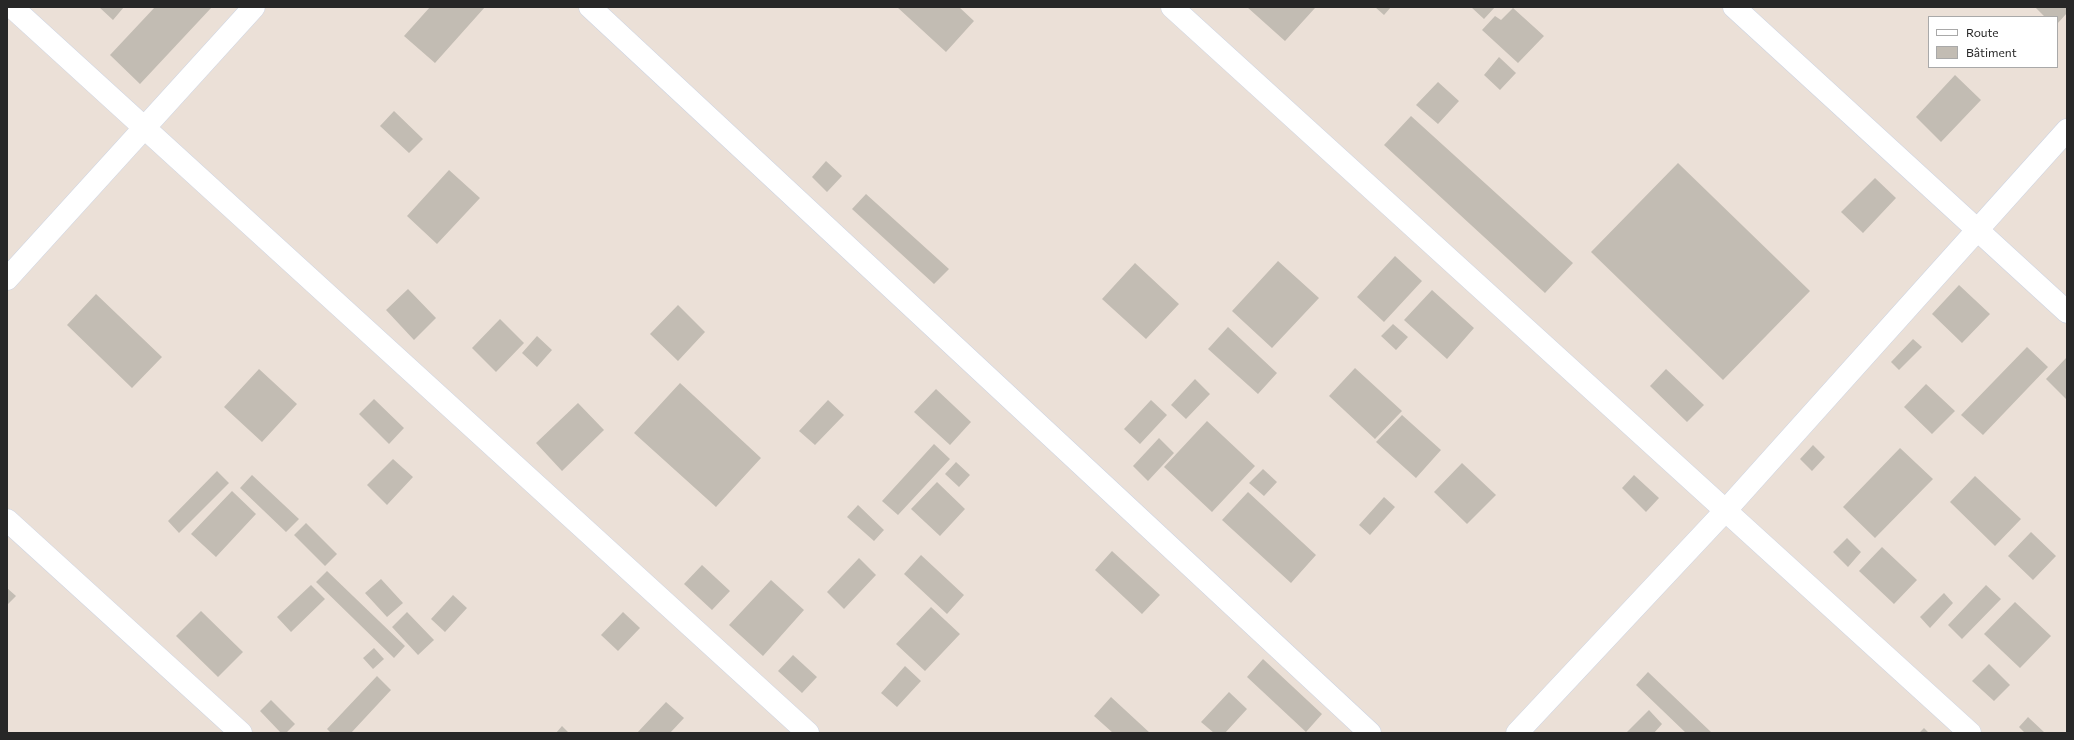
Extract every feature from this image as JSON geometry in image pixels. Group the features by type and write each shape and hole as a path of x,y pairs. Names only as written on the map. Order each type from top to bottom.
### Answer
{"street":[{"path":"12,7 808,733"},
{"path":"7,279 254,7"},
{"path":"590,7 1370,733"},
{"path":"1172,7 1970,733"},
{"path":"1734,7 2067,312"},
{"path":"1517,733 1726,510 2067,130"},
{"path":"7,520 242,733"}],"building":[{"path":"99,7 124,7 113,20"},
{"path":"155,7 212,7 140,84 110,55"},
{"path":"430,7 485,7 435,63 404,36"},
{"path":"897,7 959,7 974,21 946,52"},
{"path":"1247,7 1314,7 1315,8 1285,41"},
{"path":"1375,7 1391,7 1384,15"},
{"path":"1471,7 1495,7 1484,19"},
{"path":"2035,7 2067,7 2067,13 2058,23 2058,16 2044,16"},
{"path":"1513,8 1544,36 1518,63 1482,30 1495,16 1501,20"},
{"path":"1499,57 1516,73 1500,90 1484,75"},
{"path":"1955,75 1981,100 1941,142 1916,117"},
{"path":"1438,82 1459,101 1438,124 1416,105"},
{"path":"394,111 423,139 409,153 380,126"},
{"path":"1411,116 1573,263 1545,293 1384,145"},
{"path":"826,161 842,176 827,192 812,177"},
{"path":"1678,163 1810,291 1723,380 1591,252"},
{"path":"449,170 480,198 437,244 407,216"},
{"path":"1875,178 1896,198 1863,233 1841,212"},
{"path":"866,194 949,269 934,284 852,209"},
{"path":"1395,256 1422,281 1384,322 1357,297"},
{"path":"1278,261 1319,298 1272,348 1232,311"},
{"path":"1135,263 1179,304 1146,339 1102,299"},
{"path":"1959,285 1990,314 1962,343 1932,314"},
{"path":"408,289 436,318 414,340 386,310"},
{"path":"1432,290 1474,328 1447,359 1404,320"},
{"path":"96,294 162,357 132,388 67,325"},
{"path":"678,305 705,332 678,361 650,334"},
{"path":"500,319 524,343 496,372 472,348"},
{"path":"1393,324 1408,337 1396,350 1381,336"},
{"path":"1228,327 1277,373 1258,394 1208,349"},
{"path":"537,336 552,350 537,367 522,353"},
{"path":"1913,339 1922,347 1899,370 1891,362"},
{"path":"2027,347 2048,367 1983,435 1961,415"},
{"path":"2067,357 2067,400 2046,379"},
{"path":"1355,368 1402,411 1375,439 1329,396"},
{"path":"259,369 297,404 262,442 224,407"},
{"path":"1666,369 1704,405 1687,422 1650,386"},
{"path":"1195,379 1210,394 1186,419 1171,405"},
{"path":"680,383 761,458 716,507 634,433"},
{"path":"1926,384 1955,411 1932,434 1904,407"},
{"path":"936,389 971,422 950,445 914,412"},
{"path":"374,399 404,428 389,444 359,414"},
{"path":"828,400 844,415 815,445 799,431"},
{"path":"1151,400 1167,415 1140,444 1124,429"},
{"path":"578,403 604,430 562,471 536,443"},
{"path":"1402,415 1441,450 1416,478 1376,442"},
{"path":"1207,421 1255,466 1212,512 1164,467"},
{"path":"1159,438 1174,453 1148,481 1133,466"},
{"path":"934,444 950,459 898,515 882,501"},
{"path":"1813,445 1825,457 1812,471 1800,459"},
{"path":"1900,448 1933,479 1875,538 1843,507"},
{"path":"393,459 413,477 387,505 367,485"},
{"path":"956,462 970,475 959,487 945,474"},
{"path":"1462,463 1496,495 1467,524 1434,492"},
{"path":"1263,469 1277,482 1264,496 1249,483"},
{"path":"217,471 229,483 179,533 168,521"},
{"path":"252,475 299,519 286,532 240,488"},
{"path":"1634,475 1659,498 1646,512 1622,488"},
{"path":"1975,476 2021,519 1995,546 1950,502"},
{"path":"937,482 965,509 940,536 911,509"},
{"path":"232,491 256,514 216,557 191,534"},
{"path":"1248,492 1316,555 1291,583 1222,520"},
{"path":"1384,497 1395,507 1370,535 1359,525"},
{"path":"858,505 884,530 874,541 847,517"},
{"path":"306,523 337,554 325,566 294,535"},
{"path":"2031,532 2056,556 2033,580 2008,556"},
{"path":"1847,538 1861,552 1848,567 1833,552"},
{"path":"1882,547 1917,580 1894,604 1859,571"},
{"path":"1112,551 1160,595 1142,614 1095,570"},
{"path":"921,555 964,595 947,614 904,574"},
{"path":"859,558 876,575 844,609 827,592"},
{"path":"702,565 730,591 712,610 684,584"},
{"path":"327,571 405,646 394,658 316,582"},
{"path":"381,579 403,603 387,617 365,593"},
{"path":"771,580 804,610 763,656 729,625"},
{"path":"311,585 325,599 291,632 277,617"},
{"path":"1986,585 2001,599 1962,639 1948,625"},
{"path":"7,588 16,596 7,605"},
{"path":"1944,593 1953,603 1930,628 1920,617"},
{"path":"453,595 467,608 445,632 431,619"},
{"path":"2015,602 2051,636 2020,668 1984,634"},
{"path":"931,607 960,634 925,671 896,644"},
{"path":"201,611 243,652 218,677 176,636"},
{"path":"407,612 434,640 418,655 392,627"},
{"path":"623,612 640,628 618,651 601,635"},
{"path":"374,648 384,659 373,669 363,658"},
{"path":"793,655 817,677 802,693 778,671"},
{"path":"1263,659 1322,714 1306,732 1247,677"},
{"path":"1989,664 2010,685 1994,701 1972,681"},
{"path":"905,666 921,681 897,707 881,693"},
{"path":"1648,672 1711,732 1686,733 1636,685"},
{"path":"377,676 391,690 351,733 331,733 327,729"},
{"path":"1229,692 1247,709 1225,733 1214,733 1201,722"},
{"path":"1111,697 1150,733 1113,733 1094,716"},
{"path":"271,700 295,724 286,733 281,733 260,711"},
{"path":"666,702 684,718 670,733 637,733"},
{"path":"1649,710 1662,724 1654,733 1626,733"},
{"path":"2028,717 2045,733 2025,733 2019,727"},
{"path":"562,726 569,733 556,733"},
{"path":"1924,728 1929,733 1919,733"}]}
